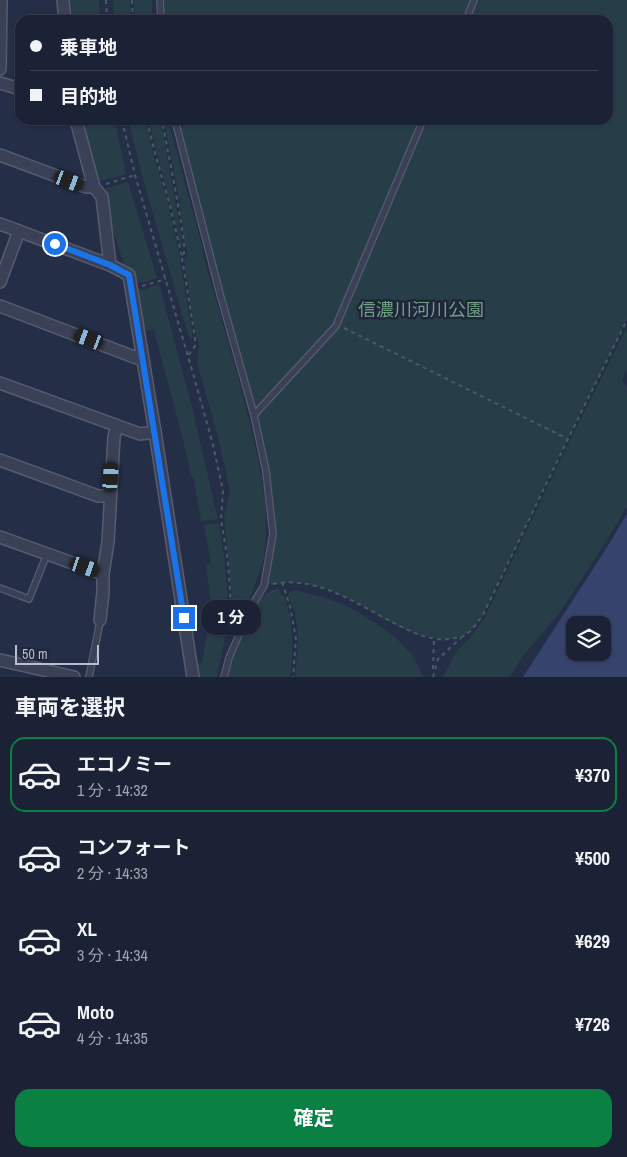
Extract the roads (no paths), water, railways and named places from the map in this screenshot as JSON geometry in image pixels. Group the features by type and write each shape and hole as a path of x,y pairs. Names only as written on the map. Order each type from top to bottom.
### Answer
{"street":[{"path":"0,69 1,0"},
{"path":"63,0 64,15"},
{"path":"0,82 15,87"},
{"path":"77,125 94,187 102,197 110,265"},
{"path":"0,155 86,187 94,187"},
{"path":"0,224 110,265 129,275 193,677"},
{"path":"0,282 19,231"},
{"path":"0,306 142,360"},
{"path":"0,383 140,434 155,432"},
{"path":"100,620 108,542 114,437 117,426"},
{"path":"0,460 98,496 110,496"},
{"path":"0,537 104,574"},
{"path":"0,660 74,677"}],"lane":[{"path":"160,0 161,15"},
{"path":"468,15 474,0"},
{"path":"176,125 220,294 254,415 266,470 273,534 264,586 251,608 229,658 224,677"},
{"path":"254,415 336,326 421,125"},
{"path":"0,588 29,599 47,554"},
{"path":"88,677 100,620"}],"water":[{"path":"627,514 627,677 523,677 604,552"}],"park label":[{"name":"信濃川河川公園","path":"421,309"}]}
